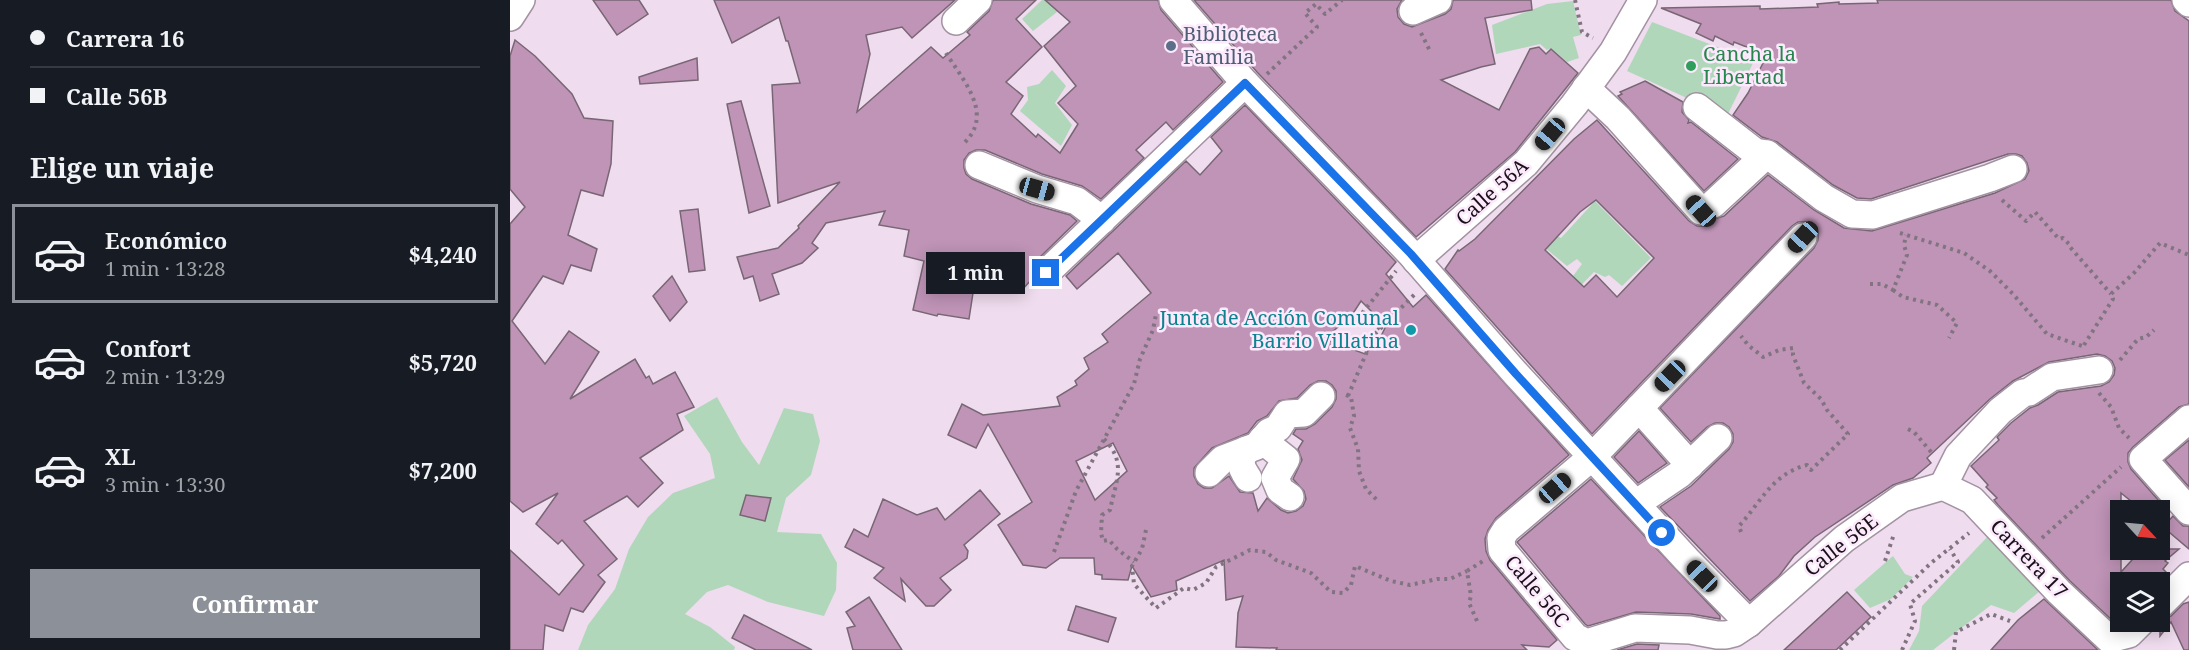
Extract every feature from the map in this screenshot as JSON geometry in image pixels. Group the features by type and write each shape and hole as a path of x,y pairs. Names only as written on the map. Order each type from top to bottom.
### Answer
{"street":[{"path":"510,17 521,0"},
{"path":"956,21 978,0"},
{"path":"1173,0 1245,83 1419,264 1516,374 1687,560 1749,623"},
{"path":"1413,11 1438,0"},
{"name":"Calle 56A","path":"1419,264 1526,163 1587,88 1614,50 1643,0"},
{"path":"1046,273 1245,83"},
{"path":"1587,88 1707,207 1767,154"},
{"path":"1697,107 1755,152 1767,154 1824,198 1852,214 1873,215 2001,174"},
{"path":"978,165 1037,189 1077,201 1102,220"},
{"name":"Calle 56C","path":"1749,623 1734,633 1726,635 1717,636 1690,630 1635,628 1587,643 1575,637 1502,550 1501,538 1506,530 1593,456 1803,237"},
{"path":"1943,486 1958,456 2000,411 2023,393 2029,392 2041,382 2052,377 2097,371"},
{"path":"1248,478 1240,461 1254,445 1269,432 1278,428 1287,414 1304,413 1322,396"},
{"path":"1639,408 1690,465"},
{"path":"2189,419 2143,459 2189,511"},
{"path":"1638,506 1680,474 1718,438"},
{"path":"1209,473 1223,459 1254,445 1286,459 1275,478 1281,490 1290,497"},
{"name":"Carrera 17","path":"1943,486 1972,500 2109,639 2130,632"},
{"name":"Calle 56E","path":"1749,623 1854,532 1902,498 1943,486"},
{"path":"2170,596 2187,581"}],"path":[{"path":"1311,20 1305,13 1316,4 1325,14 1342,0"},
{"path":"1575,0 1582,32 1614,50"},
{"path":"946,53 968,84 978,112 976,123 968,140 959,148 961,159 978,165"},
{"path":"2001,174 1994,192 2026,221 2035,212 2039,215 2059,239 2063,238 2070,245 2111,294 2113,299 2085,345"},
{"path":"1900,232 1965,253 1990,271 2047,334 2085,345 2097,371 2095,384 2099,392 2111,407 2119,428 2131,440 2143,459 2126,462 2024,554"},
{"path":"1893,290 1907,255 1904,245 1906,235"},
{"path":"2111,294 2134,273 2160,243 2189,255"},
{"path":"1380,329 1363,312 1419,264"},
{"path":"1348,396 1374,335 1380,329 1419,264"},
{"path":"1870,284 1882,284 1903,297 1937,305 1957,323 1949,338"},
{"path":"1054,552 1076,491 1134,384 1140,359 1153,330 1156,314"},
{"path":"2097,371 2111,369 2138,339 2146,337 2154,330"},
{"path":"1739,333 1748,345 1763,357 1779,350 1793,348 1793,355 1804,383 1821,399 1827,410 1848,434 1811,470 1807,465 1796,467 1779,477 1739,526 1741,532"},
{"path":"1322,396 1329,390 1339,391 1351,397 1354,416 1350,428 1358,449 1359,471 1366,489 1377,500"},
{"path":"1104,439 1114,449 1120,466 1110,510 1102,515 1101,533 1103,541 1109,540 1134,562"},
{"path":"1840,650 1931,563 1989,518"},
{"path":"1146,530 1142,549 1132,566 1134,584 1156,608 1184,588 1193,590 1206,583 1216,567 1250,550 1266,552 1276,560 1311,573 1331,592 1344,593 1351,585 1355,566 1391,581 1410,585 1437,579 1450,579 1502,550"},
{"path":"1902,650 1915,621 1910,604 1958,562 1950,549"},
{"path":"1467,571 1471,596 1469,603 1477,621"},
{"path":"1954,650 1956,632 1991,614 2010,621"}],"green space":[{"path":"1042,0 1055,0 1062,8 1033,31 1022,19"},
{"path":"1573,1 1581,35 1573,37 1579,58 1567,62 1551,48 1547,50 1540,44 1496,54 1492,25 1547,4"},
{"name":"Cancha la Libertad","path":"1652,22 1754,61 1727,116 1627,71"},
{"path":"1052,70 1066,86 1055,103 1072,125 1061,146 1020,111 1028,100 1027,87 1039,84"},
{"path":"1595,201 1651,258 1622,286 1609,275 1605,277 1594,272 1557,310 1561,292 1582,264 1577,259 1567,266 1544,247 1550,232 1561,238"},
{"path":"717,397 742,442 759,465 784,408 813,414 820,441 811,475 786,498 777,532 821,534 837,563 836,590 824,616 768,602 728,585 707,592 685,614 710,627 735,647 734,650 578,650 588,625 615,589 629,549 648,517 673,493 715,478 710,454 684,416"},
{"path":"1990,534 2041,590 2014,613 1991,605 1933,650 1909,650 1919,631 1922,606"},
{"path":"1893,556 1905,574 1913,577 1891,599 1870,608 1854,590"}],"building":[{"path":"593,0 639,0 648,14 617,35"},
{"path":"714,0 955,0 912,38 902,27 866,35 870,54 857,112 931,47 943,58 970,35 967,32 989,11 993,0 1036,0 1016,19 1042,47 1006,82 1023,96 1011,114 1036,137 1038,134 1060,153 1078,124 1058,103 1076,86 1044,46 1070,22 1045,0 1158,0 1161,10 1223,82 1173,130 1166,122 1136,150 1144,158 1101,199 1082,186 1042,174 985,150 969,153 964,160 964,168 966,174 972,179 1031,204 1070,215 1077,221 1035,262 1031,269 1032,279 1021,291 995,270 973,293 969,319 938,314 937,316 913,310 924,261 904,256 909,230 879,225 885,211 826,223 812,243 818,248 802,263 772,274 779,294 760,301 753,276 744,279 737,257 778,248 840,182 778,203 772,85 800,83 788,41 786,41 779,17 732,43"},
{"path":"1194,0 1402,0 1397,9 1398,17 1404,24 1412,27 1445,14 1451,9 1453,0 1531,0 1532,10 1485,18 1495,64 1441,80 1499,110 1530,49 1539,47 1546,54 1551,49 1578,73 1515,152 1416,237 1257,72"},
{"path":"1877,0 2171,0 2175,11 2189,21 2189,404 2179,407 2128,453 2131,469 2158,500 2130,500 2121,493 2121,500 2110,500 2110,560 2121,560 2121,572 2110,572 2110,618 2070,581 1998,505 1994,500 1997,498 1986,487 1988,485 1971,466 1999,440 1997,437 2011,423 2030,408 2058,392 2101,386 2109,382 2114,375 2115,368 2112,361 2105,356 2097,354 2049,362 2013,381 1990,399 1927,458 1931,463 1913,478 1893,485 1815,537 1794,556 1779,576 1750,601 1660,507 1691,486 1729,449 1733,442 1733,434 1723,423 1715,423 1707,427 1691,442 1660,408 1814,248 1818,240 1818,232 1814,226 1806,222 1798,222 1792,226 1592,434 1445,269 1458,250 1475,239 1574,139 1597,120 1689,221 1697,226 1705,226 1714,219 1724,216 1768,175 1814,210 1844,228 1872,231 1995,193 2025,179 2029,171 2027,163 2022,156 2008,154 1871,199 1857,198 1833,185 1777,142 1762,137 1733,115 1748,93 1767,55 1734,42 1733,45 1715,36 1713,41 1696,33 1701,24 1661,8 1760,6 1760,9 1818,7 1817,4 1839,2 1839,4 1878,3","holes":["1596,200 1654,258 1617,297 1596,275 1584,287 1545,250 1580,212"]},
{"path":"515,40 535,56 572,94 584,118 613,121 611,164 603,196 581,190 568,235 597,249 591,271 571,265 563,284 543,276 512,321 545,364 569,331 599,352 570,399 635,359 646,378 649,376 653,384 675,372 694,407 677,414 683,430 640,458 663,483 638,507 627,496 584,521 617,559 598,575 605,582 583,612 571,608 563,631 545,625 543,650 510,650 510,550 559,595 584,565 562,540 558,544 536,524 558,493 523,512 510,501 510,224 525,207 510,189 510,56"},
{"path":"697,58 698,80 640,84 639,77"},
{"path":"1645,81 1683,102 1682,112 1689,120 1688,123 1691,122 1738,159 1704,191 1618,96 1622,94 1620,92"},
{"path":"741,101 770,206 749,213 727,104"},
{"path":"1245,105 1396,262 1386,274 1413,307 1426,295 1569,455 1496,518 1485,539 1486,551 1490,560 1557,640 1549,647 1522,645 1527,650 1276,650 1277,648 1236,647 1238,613 1243,596 1226,600 1224,560 1176,581 1177,590 1151,597 1132,566 1128,580 1102,579 1102,575 1095,574 1094,558 1060,558 1046,568 1023,565 998,525 1032,502 988,424 976,448 948,435 962,404 983,415 1060,406 1057,397 1077,385 1075,381 1089,369 1084,358 1108,342 1102,334 1151,293 1118,253 1077,289 1066,276 1186,161 1200,175 1222,151 1211,137","holes":["1361,301 1386,326 1379,340 1365,354 1324,339 1352,315","1318,381 1326,381 1336,391 1336,399 1332,407 1315,424 1306,429 1296,429 1293,434 1303,441 1298,449 1302,460 1293,479 1304,491 1306,499 1303,506 1288,513 1267,498 1258,511 1253,493 1240,492 1229,476 1212,488 1204,488 1198,484 1194,476 1194,468 1212,448 1248,433 1257,421 1267,416 1279,401 1297,398 1310,385","1113,443 1127,471 1095,500 1076,461"]},
{"path":"698,209 705,270 689,272 680,211"},
{"path":"672,276 687,302 670,321 653,296"},
{"path":"1639,431 1667,463 1638,483 1614,457"},
{"path":"2189,440 2189,487 2165,460"},
{"path":"1591,479 1720,616 1720,619 1691,614 1636,612 1588,626 1585,624 1517,542"},
{"path":"980,490 1000,514 964,545 968,551 967,558 940,578 951,590 934,606 926,606 901,579 905,601 874,578 884,568 845,547 854,529 868,537 883,499 917,515 937,508 945,520"},
{"path":"746,495 771,498 765,521 740,515"},
{"path":"2173,516 2183,526 2189,526 2189,549 2170,533 2170,519"},
{"path":"2170,549 2179,549 2170,557"},
{"path":"2132,560 2166,560 2168,563 2163,569 2166,572 2121,572"},
{"path":"1847,592 1871,617 1836,650 1784,650"},
{"path":"869,597 902,650 853,650 847,628 855,626 846,612"},
{"path":"2044,599 2098,650 1991,650 2018,620"},
{"path":"2189,602 2189,650 2184,650 2170,623 2170,616 2183,604"},
{"path":"1076,606 1116,618 1108,642 1068,630"},
{"path":"744,615 812,650 756,650 732,638"},
{"path":"1637,644 1659,645 1658,650 1617,650"}],"place":[{"name":"Biblioteca Familia","path":"1171,46"},
{"name":"Cancha la Libertad","path":"1691,66"},
{"name":"Junta de Acción Comunal Barrio Villatina","path":"1411,330"}],"route":[{"path":"1046,273 1245,83 1411,254 1516,374 1662,533"}]}
